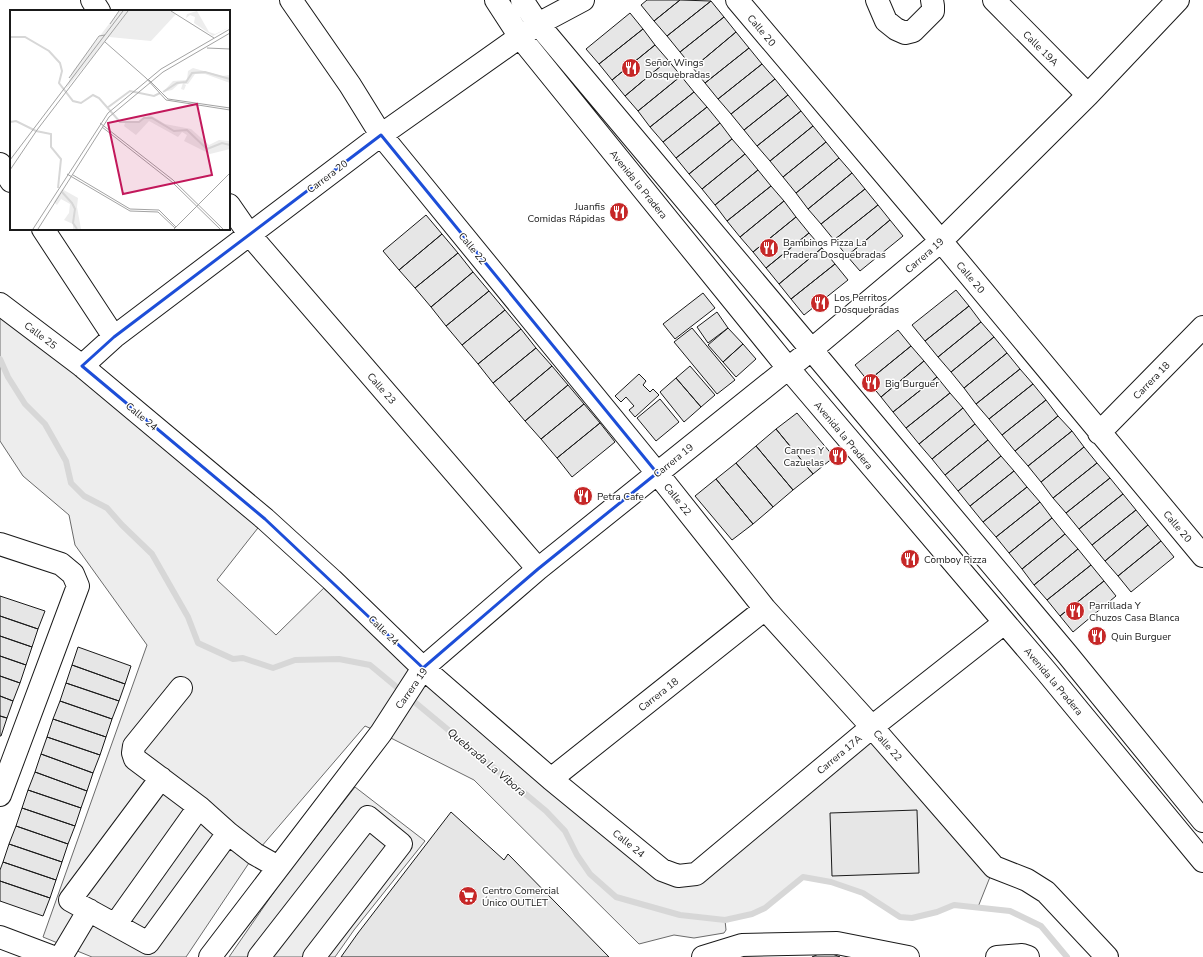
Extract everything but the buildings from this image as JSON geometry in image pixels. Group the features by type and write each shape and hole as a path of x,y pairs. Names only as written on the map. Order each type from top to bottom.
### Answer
{"street":[{"path":"92,0 98,10"},
{"name":"Calle 22","path":"291,0 350,85 382,136 657,473 765,609 872,726 994,867 1027,880 1046,892 1107,957"},
{"name":"Avenida la Pradera","path":"496,0 520,37 788,368 1046,671 1203,861"},
{"path":"522,0 538,24 1067,654 1203,821"},
{"name":"Carrera 20","path":"82,366 114,337 249,234 382,136 538,24 583,0"},
{"name":"Calle 20","path":"737,0 941,241 1099,433 1203,556"},
{"path":"877,0 886,21 896,29 905,33 913,31 933,12 932,0"},
{"name":"Calle 19A","path":"994,0 1088,95"},
{"name":"Carrera 19","path":"210,957 381,733 423,668 538,569 811,350 941,241 1088,95 1170,3"},
{"path":"0,164 10,179"},
{"name":"Calle 23","path":"230,206 249,234 538,569"},
{"path":"43,230 114,337"},
{"name":"Calle 25","path":"0,304 82,366"},
{"name":"Carrera 18","path":"1099,433 1203,327"},
{"name":"Calle 24","path":"82,366 265,519 332,580 423,668 551,779 662,870 678,876 696,874"},
{"path":"0,544 61,564 73,574 78,586 0,795"},
{"name":"Carrera 18","path":"551,779 765,609"},
{"name":"Carrera 17A","path":"696,874 872,726 1004,622"},
{"path":"181,688 134,746 133,753 135,759 199,807 228,833 255,854 278,867"},
{"path":"161,778 70,900 148,943 228,833"},
{"path":"115,925 199,807"},
{"path":"258,957 368,816 401,844 314,957"},
{"path":"61,957 89,910"},
{"path":"0,937 53,957"},
{"path":"703,957 742,945 837,943 908,957"},
{"path":"997,957 1022,955 1028,957"}],"highlighted area":[{"path":"381,135 657,473 538,569 423,668 265,519 82,366 114,337"}],"shaded area":[{"path":"0,304 265,519 217,580 276,635 332,580 678,876 872,727 994,867 978,907 954,905 937,912 912,918 900,917 863,893 831,882 803,877 765,908 752,914 725,920 726,930 724,933 694,938 674,935 639,944 474,780 365,726 255,854 186,957 92,957 43,937 147,645 75,545 69,515 23,476 0,441"},
{"path":"355,787 425,841 354,930 335,957 229,957 283,879"}],"waterway":[{"name":"Quebrada La Vibora","path":"0,359 8,377 25,404 45,424 66,461 71,483 84,496 107,508 152,554 188,617 198,643 233,659 243,658 273,668 295,660 339,659 370,665 546,811 565,831 577,855 590,874 616,897 680,915 725,920 752,914 765,908 803,877 831,882 863,893 900,917 912,918 937,912 954,905 1010,911 1041,926 1067,957"}],"place":[{"name":"Señor Wings Dosquebradas","path":"631,68"},
{"name":"Juanfis Comidas Rápidas","path":"619,212"},
{"name":"Bambinos Pizza La Pradera Dosquebradas","path":"769,248"},
{"name":"Los Perritos Dosquebradas","path":"820,303"},
{"name":"Big Burguer","path":"871,383"},
{"name":"Carnes Y Cazuelas","path":"838,456"},
{"name":"Petra Cafe","path":"583,496"},
{"name":"Comboy Pizza","path":"910,559"},
{"name":"Parrillada Y Chuzos Casa Blanca","path":"1075,611"},
{"name":"Quin Burguer","path":"1097,636"},
{"name":"Centro Comercial Único OUTLET","path":"468,896"}]}
